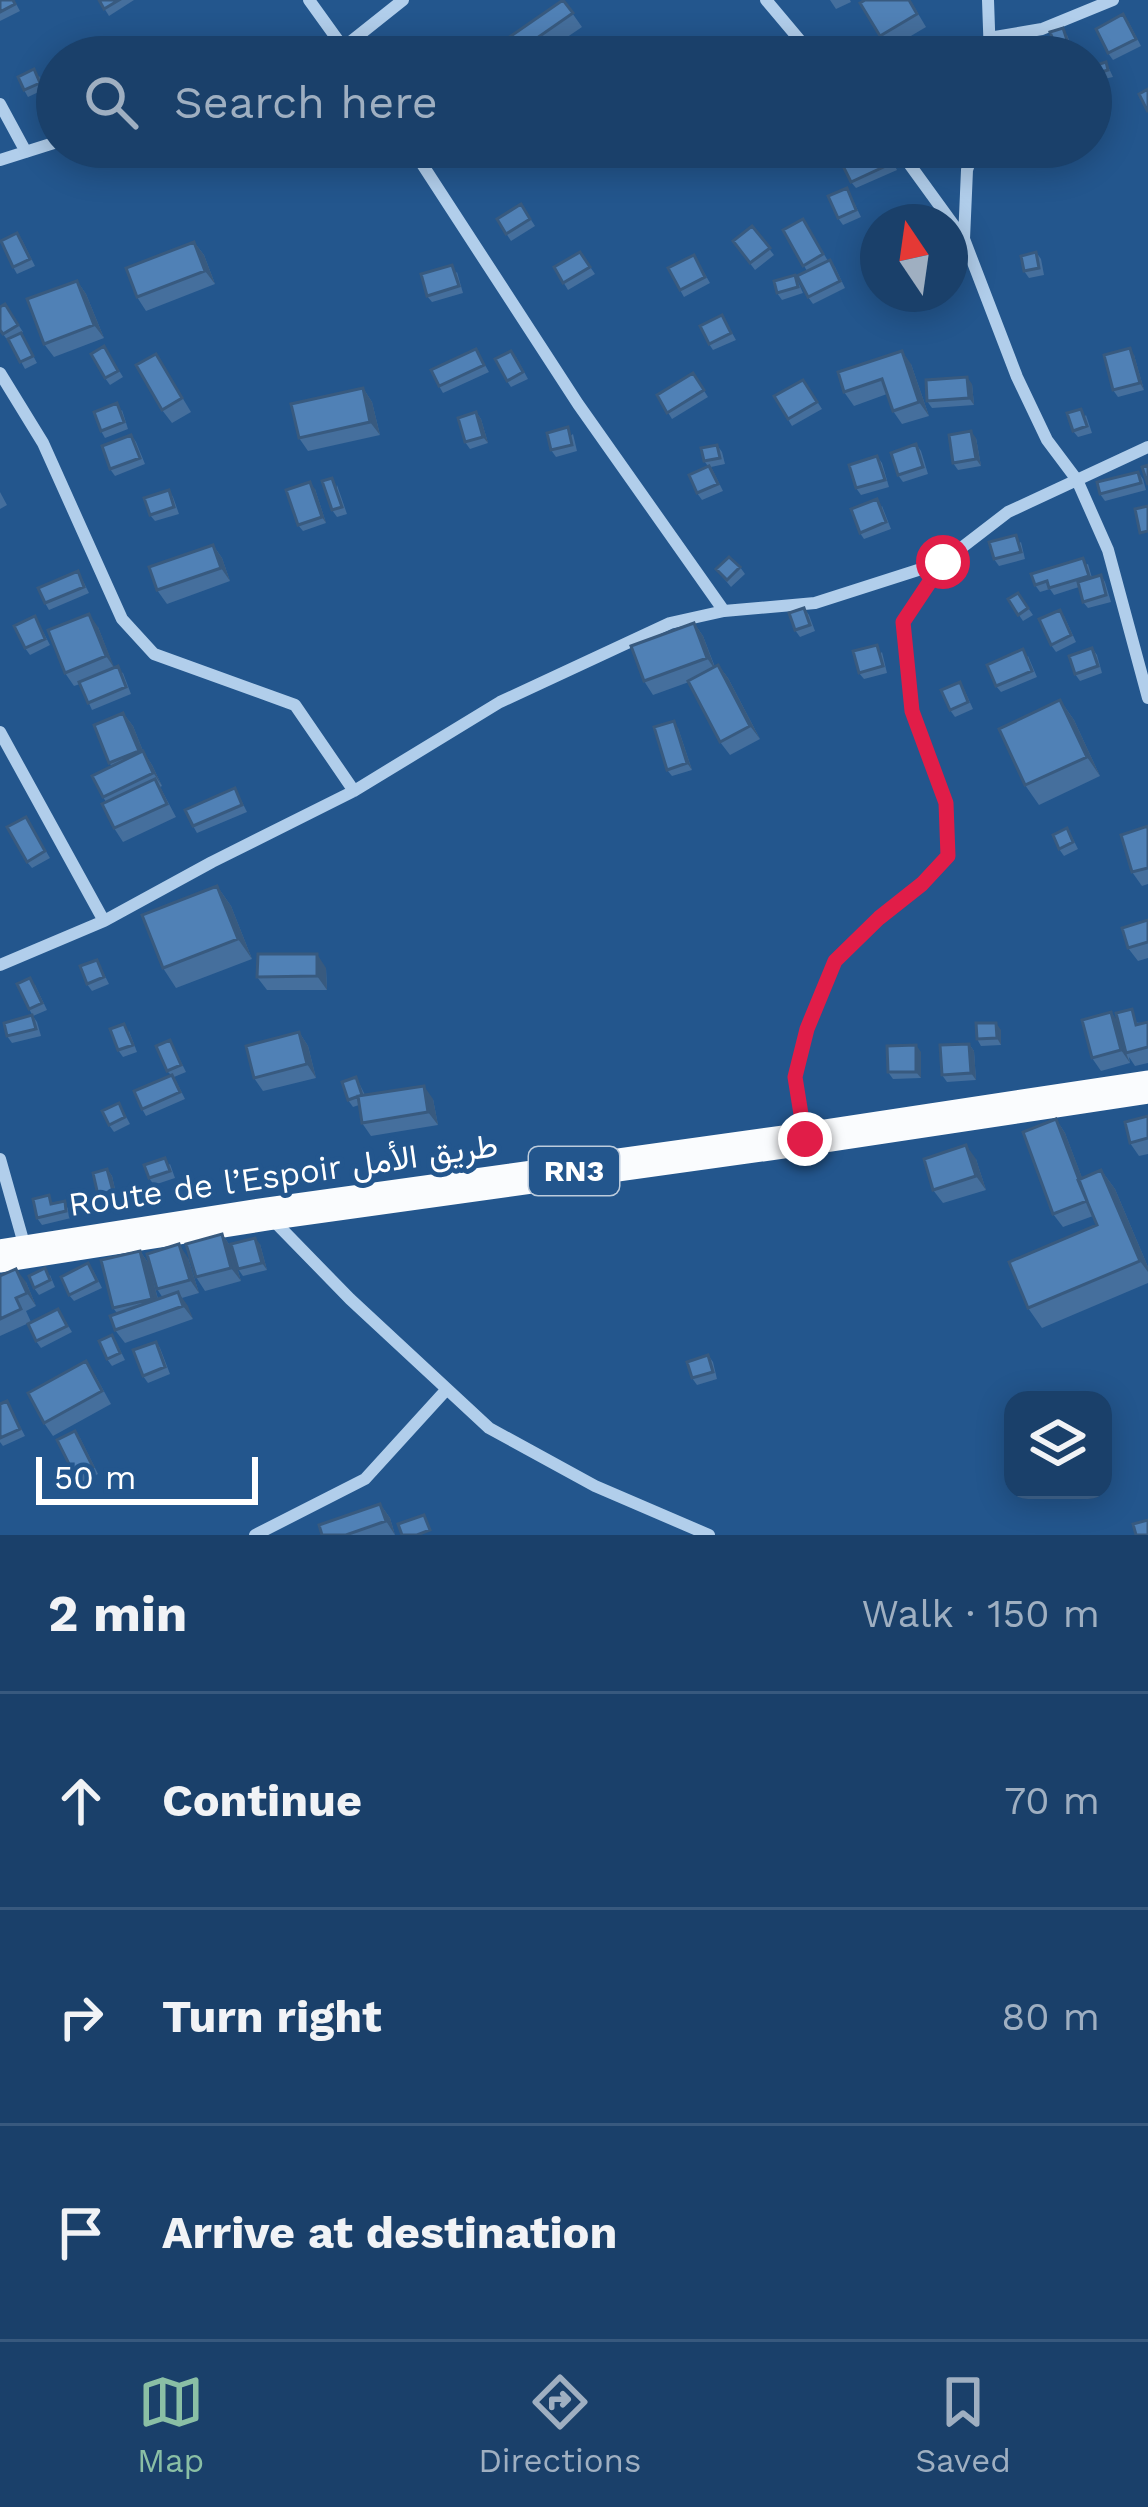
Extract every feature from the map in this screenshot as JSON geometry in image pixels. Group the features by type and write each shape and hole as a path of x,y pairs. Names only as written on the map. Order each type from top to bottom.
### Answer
{"highway":[{"name":"Route de l’Espoir طريق الأمل","path":"13,1254 1148,1087"}],"street":[{"path":"309,0 335,36"},
{"path":"364,36 403,0"},
{"path":"766,0 796,36"},
{"path":"988,0 989,36"},
{"path":"1001,36 1042,29 1113,0"},
{"path":"0,104 26,152"},
{"path":"0,160 36,149"},
{"path":"425,168 578,404 724,611"},
{"path":"912,168 939,204"},
{"path":"966,204 968,168"},
{"path":"968,249 1017,377 1047,440 1077,480 1108,550 1148,698"},
{"path":"0,373 43,443 122,619 154,654 295,705 354,791"},
{"path":"805,1139 795,1077 807,1029 835,961 948,856 946,803 912,711 903,622 943,562 1008,512 1148,447"},
{"path":"0,965 104,921 354,791 500,702 670,623 724,611 815,603 943,562"},
{"path":"0,732 104,921"},
{"path":"0,1159 13,1254"},
{"path":"267,1214 489,1428 595,1486 709,1535"},
{"path":"256,1535 365,1479 447,1389"}],"building":[{"path":"0,0 13,0 15,4 0,12"},
{"path":"563,0 573,13 540,36 511,36"},
{"path":"909,0 917,14 880,36 860,3"},
{"path":"1123,14 1136,39 1112,51 1112,36 1100,36 1096,29"},
{"path":"34,69 36,85 24,90 18,77"},
{"path":"1148,89 1148,112 1139,94"},
{"path":"844,168 881,168 851,182"},
{"path":"847,188 856,210 838,218 828,196"},
{"path":"521,204 530,219 506,234 497,219"},
{"path":"803,219 823,254 803,266 783,230"},
{"path":"752,226 770,248 750,263 733,241"},
{"path":"17,233 30,259 13,267 1,241"},
{"path":"194,242 205,271 137,297 126,268"},
{"path":"580,252 590,267 563,283 554,267"},
{"path":"1036,252 1039,268 1024,271 1021,256"},
{"path":"694,255 705,277 680,290 668,268"},
{"path":"830,260 840,281 808,297 797,276"},
{"path":"452,265 459,286 427,296 421,274"},
{"path":"795,275 798,287 777,293 774,281"},
{"path":"77,281 94,325 44,344 27,299"},
{"path":"5,304 18,325 3,334 0,307"},
{"path":"722,315 731,333 709,344 700,326"},
{"path":"21,333 33,356 20,362 8,339"},
{"path":"104,346 118,371 105,378 91,354"},
{"path":"1130,348 1140,383 1113,390 1104,355"},
{"path":"476,349 484,365 439,386 431,370"},
{"path":"511,351 523,372 507,381 495,359"},
{"path":"902,351 919,402 893,411 882,379 844,392 838,372"},
{"path":"156,354 182,398 162,410 136,365"},
{"path":"693,373 704,390 667,413 657,395"},
{"path":"967,377 969,398 927,401 926,380"},
{"path":"803,380 817,402 788,419 774,396"},
{"path":"363,388 370,422 299,438 291,404"},
{"path":"117,403 124,422 101,431 94,412"},
{"path":"1081,409 1087,426 1073,431 1067,413"},
{"path":"476,412 483,437 465,442 458,418"},
{"path":"568,427 572,445 551,450 547,433"},
{"path":"971,431 976,459 953,463 949,435"},
{"path":"131,435 140,458 110,469 102,446"},
{"path":"916,444 923,467 898,475 891,453"},
{"path":"717,445 720,458 704,461 701,448"},
{"path":"877,456 885,480 856,488 849,465"},
{"path":"709,466 718,484 697,493 689,475"},
{"path":"1138,472 1141,483 1100,494 1097,482"},
{"path":"332,478 342,507 332,510 322,481"},
{"path":"310,482 322,517 298,525 286,490"},
{"path":"169,490 174,507 150,515 144,498"},
{"path":"877,499 886,522 860,533 851,509"},
{"path":"1148,506 1148,531 1140,533 1135,509"},
{"path":"1016,535 1021,552 994,559 989,542"},
{"path":"213,545 221,568 157,590 149,567"},
{"path":"729,557 740,567 727,580 716,569"},
{"path":"1083,558 1089,576 1049,588 1047,581 1035,585 1031,574"},
{"path":"78,571 84,587 45,603 38,588"},
{"path":"1101,575 1106,595 1083,602 1078,582"},
{"path":"1018,593 1028,608 1018,615 1008,599"},
{"path":"804,608 810,625 795,630 789,613"},
{"path":"1060,610 1071,635 1051,645 1039,619"},
{"path":"89,614 106,656 65,673 48,630"},
{"path":"35,616 45,639 25,648 14,626"},
{"path":"694,623 707,658 644,681 631,646"},
{"path":"877,645 883,666 859,673 853,651"},
{"path":"1092,648 1098,666 1075,674 1069,656"},
{"path":"1023,649 1032,671 996,686 987,665"},
{"path":"718,665 750,726 720,742 688,681"},
{"path":"118,666 126,687 88,703 79,682"},
{"path":"960,682 968,702 950,710 941,690"},
{"path":"1060,700 1087,757 1025,785 999,729"},
{"path":"123,713 139,751 109,763 94,725"},
{"path":"674,721 687,763 667,770 654,727"},
{"path":"143,751 153,773 103,797 92,776"},
{"path":"155,779 167,804 114,828 102,804"},
{"path":"235,788 242,805 193,826 185,810"},
{"path":"26,817 45,851 27,862 7,827"},
{"path":"1148,826 1148,868 1132,872 1121,835"},
{"path":"1067,828 1073,842 1059,849 1053,835"},
{"path":"217,886 238,939 163,968 142,915"},
{"path":"1148,920 1148,942 1128,948 1122,928"},
{"path":"258,954 317,954 317,976 257,977"},
{"path":"97,960 104,977 87,984 80,966"},
{"path":"30,978 42,1003 29,1009 17,984"},
{"path":"1132,1009 1136,1025 1148,1022 1148,1047 1126,1053 1116,1013"},
{"path":"1111,1012 1121,1050 1092,1058 1082,1020"},
{"path":"32,1015 36,1029 7,1036 4,1023"},
{"path":"976,1023 996,1023 997,1038 977,1039"},
{"path":"124,1024 133,1045 118,1050 110,1029"},
{"path":"299,1032 307,1064 254,1078 246,1046"},
{"path":"170,1040 181,1065 167,1071 156,1046"},
{"path":"969,1044 971,1073 942,1075 940,1045"},
{"path":"916,1045 916,1072 888,1072 887,1046"},
{"path":"172,1075 180,1092 142,1109 134,1091"},
{"path":"356,1077 362,1095 348,1100 342,1082"},
{"path":"424,1086 428,1112 362,1123 358,1096"},
{"path":"119,1103 125,1117 109,1125 102,1111"},
{"path":"1148,1116 1148,1138 1130,1143 1125,1122"},
{"path":"1056,1119 1087,1201 1053,1214 1023,1132"},
{"path":"966,1145 976,1176 933,1190 924,1159"},
{"path":"165,1158 170,1171 149,1178 144,1165"},
{"path":"107,1169 113,1191 98,1195 93,1173"},
{"path":"1101,1170 1140,1261 1028,1308 1009,1262 1097,1225 1078,1180"},
{"path":"49,1195 51,1204 65,1201 66,1211 37,1218 33,1199"},
{"path":"222,1234 231,1268 196,1277 186,1244"},
{"path":"255,1238 262,1263 238,1269 231,1244"},
{"path":"179,1244 190,1280 157,1289 147,1254"},
{"path":"140,1251 152,1299 113,1308 101,1260"},
{"path":"88,1263 97,1281 69,1295 61,1277"},
{"path":"45,1268 50,1280 34,1288 29,1276"},
{"path":"16,1269 27,1293 16,1298 21,1309 0,1319 0,1276"},
{"path":"178,1292 183,1306 115,1330 110,1316"},
{"path":"58,1309 67,1326 36,1341 28,1324"},
{"path":"112,1335 120,1353 107,1359 99,1341"},
{"path":"156,1342 165,1367 143,1376 133,1350"},
{"path":"708,1355 713,1372 692,1378 687,1362"},
{"path":"86,1361 102,1391 44,1423 28,1393"},
{"path":"7,1401 20,1429 0,1438 0,1404"},
{"path":"75,1431 93,1467 75,1476 57,1440"},
{"path":"380,1504 386,1521 346,1535 322,1535 319,1525"},
{"path":"424,1515 430,1530 402,1535 398,1524"},
{"path":"1148,1520 1148,1535 1136,1535 1133,1524"}],"route":[{"path":"805,1139 795,1077 807,1029 835,961 948,856 946,803 912,711 903,622 943,562"}]}
